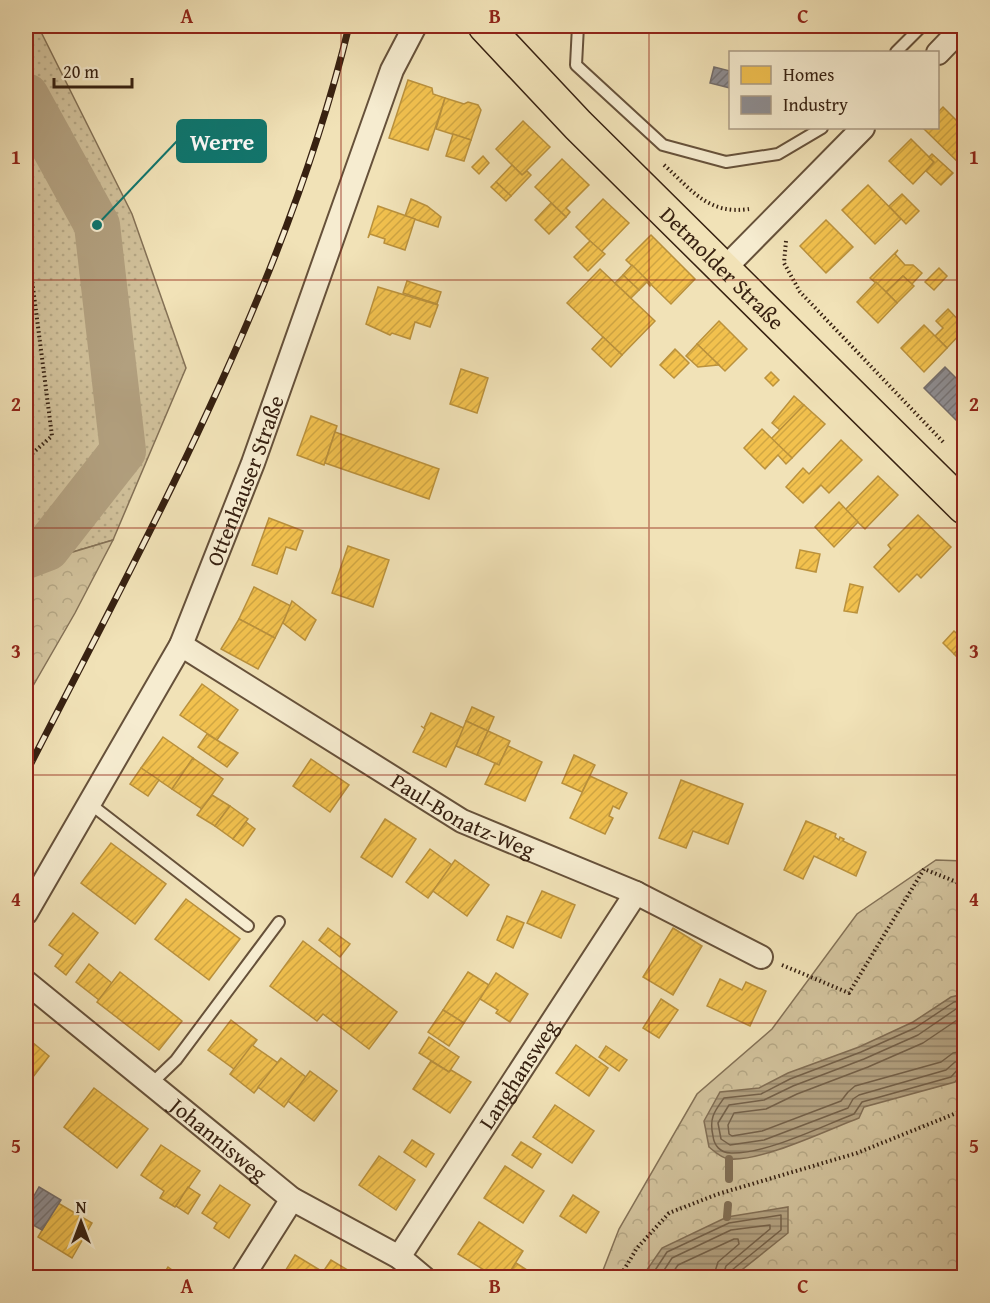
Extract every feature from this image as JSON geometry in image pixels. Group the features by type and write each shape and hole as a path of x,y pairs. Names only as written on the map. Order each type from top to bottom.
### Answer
{"main road":[{"name":"Detmolder Straße","path":"484,26 578,125 964,507"}],"street":[{"name":"Ottenhauser Straße","path":"26,913 181,645 253,463 392,70 415,26"},
{"path":"723,270 862,129"},
{"name":"Paul-Bonatz-Weg","path":"181,645 462,822 636,893 761,957"},
{"name":"Langhansweg","path":"399,1257 636,893"},
{"name":"Johannisweg","path":"26,982 292,1199 399,1257 423,1278"},
{"path":"242,1278 292,1199"}],"lane":[{"path":"578,26 576,65 663,146 726,162 778,154 820,129"},
{"path":"897,51 922,26"},
{"path":"89,803 248,926"},
{"path":"151,1084 176,1060 279,922"}],"path":[{"path":"26,232 52,435 26,459"},
{"path":"761,957 849,993 924,869 964,885"},
{"path":"619,1278 637,1248 669,1213 718,1194 857,1153 964,1110"}],"green space":[{"path":"26,26 38,26 132,214 186,368 113,540 26,566"},
{"path":"113,540 75,613 26,698 26,566"},
{"path":"936,860 964,861 964,1277 600,1278 619,1229 697,1094 772,1029 857,914"}],"water":[{"path":"964,994 964,1070 955,1082 864,1107 859,1118 758,1156 729,1159 709,1147 704,1121 720,1092 759,1088 788,1073 859,1047 913,1022 951,997"},
{"path":"788,1207 788,1233 733,1277 642,1277 662,1248 727,1217"}],"building: Homes":[{"path":"408,80 432,88 433,94 445,98 428,150 389,138"},
{"path":"445,98 464,104 468,102 478,105 481,110 471,140 436,129"},
{"path":"943,107 964,128 964,168 924,129 939,129 939,111"},
{"path":"523,121 550,147 522,175 496,149"},
{"path":"453,134 471,140 464,161 446,156"},
{"path":"911,139 934,162 913,184 889,161"},
{"path":"932,154 953,173 941,185 926,171 934,162 929,157"},
{"path":"483,156 489,163 479,174 472,167"},
{"path":"562,159 589,185 566,208 570,212 566,217 535,187"},
{"path":"512,165 522,175 527,171 531,175 511,196 496,182"},
{"path":"496,182 511,196 506,201 491,187"},
{"path":"868,185 901,219 875,244 842,210"},
{"path":"902,194 919,211 906,224 889,206"},
{"path":"411,199 427,206 441,217 438,227 405,216"},
{"path":"603,199 629,223 601,252 576,227"},
{"path":"551,203 566,217 549,234 535,220"},
{"path":"378,206 415,219 405,250 384,243 385,239 370,234 368,238"},
{"path":"826,220 853,247 826,273 800,246"},
{"path":"651,235 695,279 671,304 626,260"},
{"path":"590,241 605,254 588,271 574,257"},
{"path":"898,250 895,254 905,265 913,265 922,273 912,284 903,276 886,292 870,278"},
{"path":"632,265 651,284 650,286 647,282 639,290 623,275"},
{"path":"939,268 947,276 934,290 925,282"},
{"path":"600,269 655,321 622,355 567,303"},
{"path":"623,275 639,290 631,298 615,283"},
{"path":"903,276 914,286 897,303 886,292"},
{"path":"407,281 441,292 437,304 403,293"},
{"path":"876,282 897,303 878,323 857,302"},
{"path":"378,287 438,305 430,327 415,322 410,339 392,333 390,335 366,324"},
{"path":"948,309 964,326 964,330 947,348 935,336 943,328 936,321"},
{"path":"719,321 747,349 725,371 697,344"},
{"path":"924,325 947,348 924,372 901,348"},
{"path":"603,337 622,355 611,367 592,349"},
{"path":"697,344 719,365 698,367 686,356"},
{"path":"675,349 689,363 674,378 660,365"},
{"path":"461,369 488,378 477,413 450,404"},
{"path":"771,372 779,380 773,386 765,378"},
{"path":"794,396 804,405 780,430 772,423"},
{"path":"804,405 825,424 792,458 771,439"},
{"path":"311,416 337,426 324,465 297,455"},
{"path":"762,429 792,458 786,464 778,455 765,469 744,448"},
{"path":"335,432 439,469 429,499 325,463"},
{"path":"841,440 862,460 829,493 821,485 803,503 786,487 803,468 809,474"},
{"path":"878,476 898,495 865,529 845,510"},
{"path":"839,502 858,522 834,547 815,527"},
{"path":"918,515 951,547 921,578 917,574 899,592 874,567 891,549 888,545"},
{"path":"269,518 303,531 296,550 286,547 277,574 252,565"},
{"path":"348,546 389,560 373,607 332,593"},
{"path":"800,550 820,554 816,572 796,568"},
{"path":"850,584 863,587 857,613 844,611"},
{"path":"254,587 291,606 275,638 239,619"},
{"path":"292,601 316,620 305,640 283,623"},
{"path":"239,619 275,638 258,669 221,649"},
{"path":"954,631 964,640 964,643 954,654 943,643"},
{"path":"964,643 964,664 954,654"},
{"path":"202,684 238,710 217,740 180,715"},
{"path":"472,707 494,717 488,731 466,721"},
{"path":"431,713 464,728 446,767 413,752 425,729 421,726 424,728"},
{"path":"466,721 488,731 477,755 456,746"},
{"path":"488,731 510,741 499,765 477,755"},
{"path":"207,734 238,753 227,767 198,747"},
{"path":"163,737 193,758 172,789 141,768"},
{"path":"508,746 542,762 525,801 485,784 495,763 499,765"},
{"path":"574,755 595,765 582,792 562,783"},
{"path":"193,758 223,779 202,809 172,789"},
{"path":"311,759 349,785 330,812 293,786"},
{"path":"141,768 159,780 148,796 130,784"},
{"path":"590,776 627,793 619,809 613,806 609,816 613,818 605,834 570,818"},
{"path":"681,780 743,804 728,844 693,831 686,848 659,838"},
{"path":"212,795 230,806 215,826 197,815"},
{"path":"230,806 248,819 233,839 215,826"},
{"path":"385,819 416,839 392,877 361,857"},
{"path":"806,821 836,834 835,837 839,840 840,837 844,839 843,841 866,852 856,876 814,856 803,879 784,870"},
{"path":"246,822 255,829 243,846 233,839"},
{"path":"111,843 166,884 135,924 81,883"},
{"path":"430,849 452,865 428,898 406,882"},
{"path":"455,860 489,885 467,916 433,891"},
{"path":"542,891 575,905 561,938 527,923"},
{"path":"186,899 240,939 209,980 155,939"},
{"path":"73,913 98,933 66,975 55,966 63,955 49,945"},
{"path":"507,916 524,923 513,948 497,940"},
{"path":"328,928 350,944 340,957 319,940"},
{"path":"673,928 702,946 673,995 643,977"},
{"path":"303,941 397,1012 369,1049 323,1014 317,1021 270,986"},
{"path":"89,964 112,983 99,1000 76,982"},
{"path":"120,972 182,1021 159,1050 97,1002"},
{"path":"468,972 489,985 464,1023 443,1010"},
{"path":"496,973 528,994 510,1022 496,1013 498,1010 480,999"},
{"path":"720,979 742,990 746,982 766,991 750,1026 707,1006"},
{"path":"661,999 678,1010 659,1038 643,1028"},
{"path":"443,1010 464,1023 449,1046 428,1032"},
{"path":"231,1020 257,1040 234,1069 208,1050"},
{"path":"26,1037 49,1056 26,1086"},
{"path":"429,1037 459,1057 449,1072 419,1053"},
{"path":"252,1045 278,1063 254,1093 230,1074"},
{"path":"576,1045 608,1068 589,1096 556,1073"},
{"path":"606,1046 627,1060 619,1071 599,1057"},
{"path":"281,1058 306,1077 284,1107 258,1087"},
{"path":"431,1061 471,1082 450,1113 413,1089"},
{"path":"310,1071 337,1091 314,1121 288,1101"},
{"path":"94,1088 148,1129 117,1168 64,1127"},
{"path":"555,1105 594,1131 572,1163 533,1137"},
{"path":"412,1140 434,1154 426,1167 404,1152"},
{"path":"521,1142 541,1154 532,1168 512,1155"},
{"path":"161,1145 200,1171 175,1207 160,1198 164,1191 141,1175"},
{"path":"379,1156 415,1180 396,1210 359,1185"},
{"path":"505,1166 544,1191 523,1223 484,1198"},
{"path":"220,1185 250,1205 229,1238 214,1228 217,1223 202,1213"},
{"path":"188,1187 200,1195 188,1214 176,1206"},
{"path":"573,1195 599,1212 586,1233 560,1216"},
{"path":"58,1203 92,1223 72,1258 38,1237"},
{"path":"479,1222 523,1251 506,1278 497,1278 458,1254"},
{"path":"295,1255 323,1272 331,1260 361,1278 281,1278"},
{"path":"516,1263 530,1272 526,1278 506,1278"},
{"path":"168,1267 183,1278 161,1278"}],"building: Industry":[{"path":"714,67 729,71 729,88 710,83"},
{"path":"945,367 964,386 964,428 924,388"},
{"path":"39,1187 61,1200 42,1230 26,1221 26,1210"}],"waterway":[{"path":"26,96 97,225 123,451 47,548 26,556"},
{"path":"729,1159 729,1179"},
{"path":"727,1217 728,1205"}],"railway":[{"path":"26,773 153,525 242,335 303,180 333,88 349,26"}],"place":[{"name":"Werre","path":"97,225"}]}
